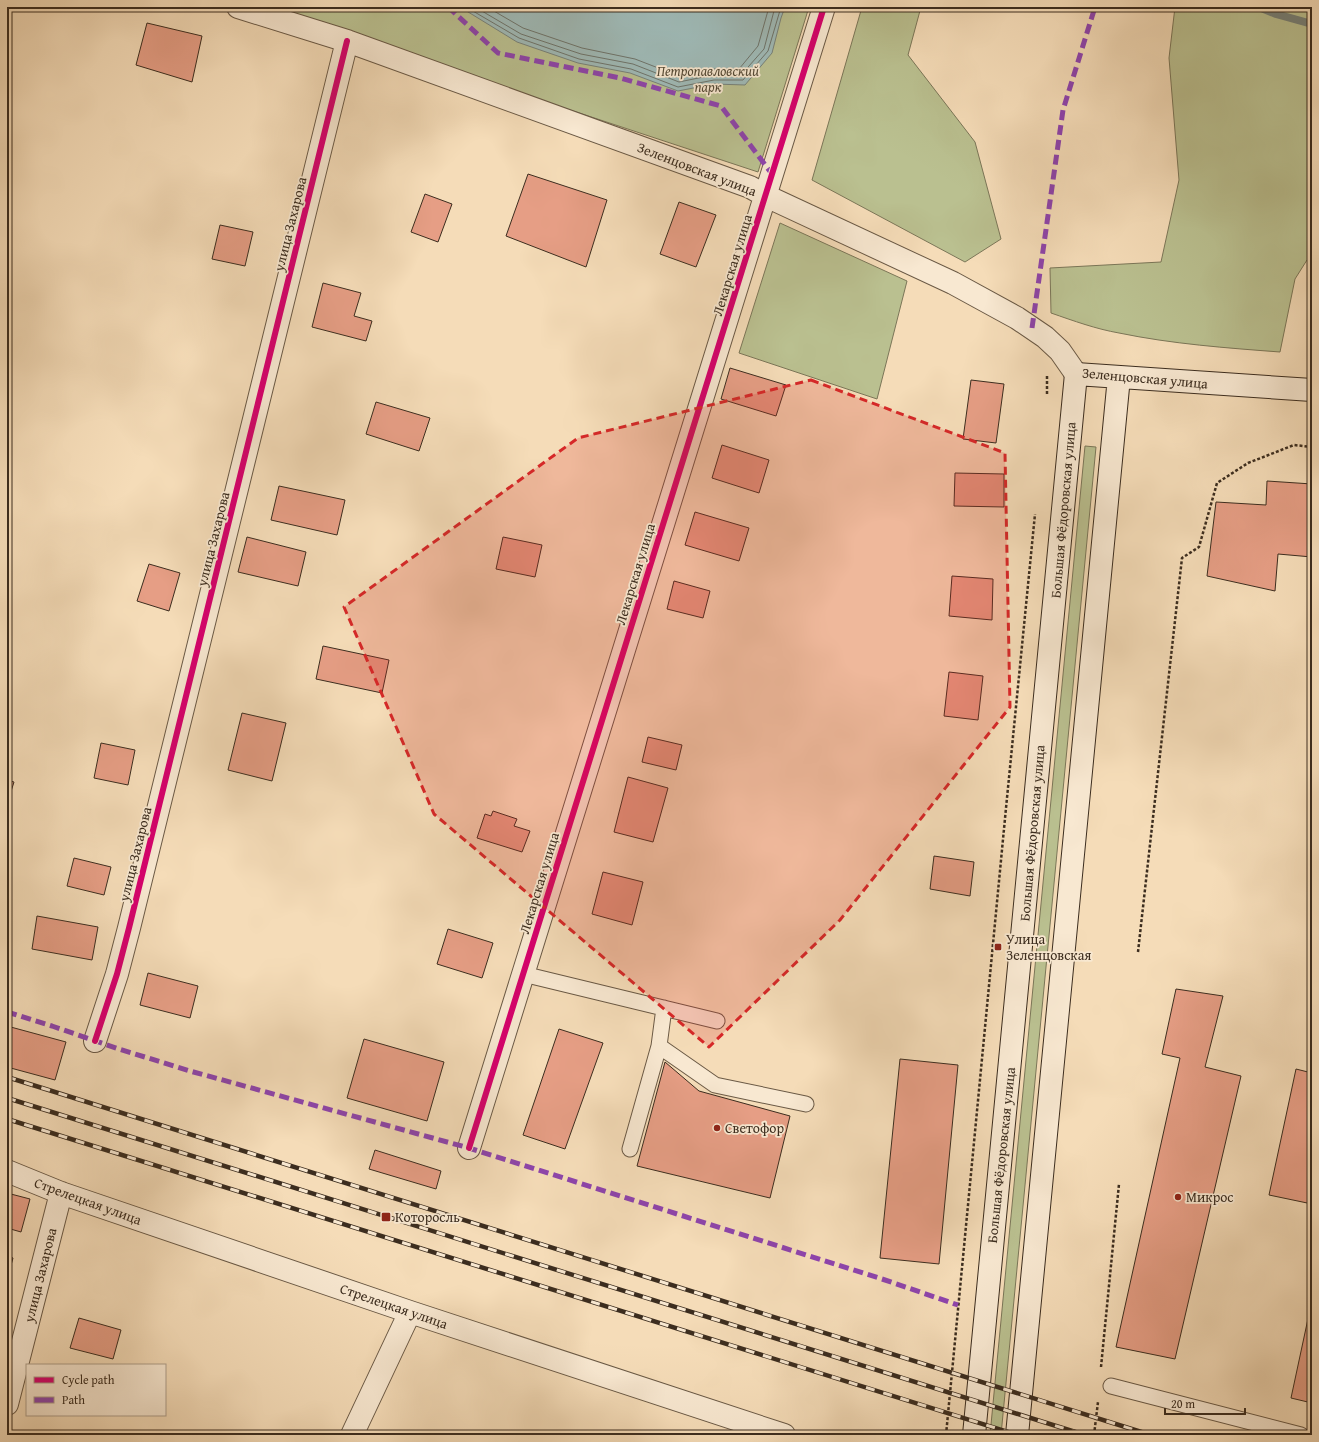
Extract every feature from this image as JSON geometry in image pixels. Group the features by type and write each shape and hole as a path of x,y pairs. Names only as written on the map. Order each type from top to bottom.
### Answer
{"street":[{"name":"Зеленцовская улица","path":"238,7 347,41 750,187 766,196 953,283 1017,318 1046,337 1060,351 1076,374 1312,390"},
{"name":"Лекарская улица","path":"469,1148 824,7"},
{"name":"улица Захарова","path":"95,1041 130,928 347,41"},
{"name":"Большая Фёдоровская улица","path":"974,1435 1076,374"},
{"path":"1017,1435 1119,377"},
{"name":"Зеленцовская улица","path":"1272,388 1312,394"},
{"name":"Стрелецкая улица","path":"7,1170 61,1193 410,1312 784,1435"},
{"name":"улица Захарова","path":"7,1404 61,1193"},
{"path":"352,1435 410,1312"}],"lane":[{"path":"523,974 717,1021"},
{"path":"630,1149 659,1046 664,1008"},
{"path":"659,1046 715,1085 806,1104"},
{"path":"1111,1386 1301,1435"}],"path":[{"path":"1047,375 1047,398"},
{"path":"1138,952 1182,558 1199,547 1217,483 1254,460 1294,445 1312,447"},
{"path":"946,1435 1036,508"},
{"path":"1100,1372 1119,1184"},
{"path":"1094,1435 1098,1396"}],"highlighted area":[{"path":"811,380 1005,453 1010,707 840,920 709,1047 434,814 344,607 578,438"}],"green space":[{"name":"Петропавловский парк","path":"258,7 809,7 758,172"},
{"path":"862,7 921,7 908,55 975,142 1001,239 965,262 812,180"},
{"path":"1175,7 1312,7 1312,260 1307,260 1295,279 1280,352 1200,345 1139,337 1093,327 1051,313 1050,268 1161,262 1179,180 1169,58"},
{"path":"780,223 907,281 877,399 739,353"},
{"path":"1085,446 1096,447 1001,1435 990,1435"}],"water":[{"path":"460,7 785,7 772,53 745,85 714,84 678,91 630,73 578,63 517,42"}],"building":[{"path":"147,23 202,36 192,82 136,65"},
{"path":"528,174 607,200 586,267 506,236"},
{"path":"425,194 452,204 438,242 411,232"},
{"path":"679,202 716,215 696,267 660,254"},
{"path":"220,225 253,232 245,266 212,259"},
{"path":"323,283 361,293 354,316 372,321 366,341 312,327"},
{"path":"730,368 786,385 776,416 721,399"},
{"path":"971,380 1004,384 996,443 963,439"},
{"path":"376,402 430,418 419,451 366,434"},
{"path":"722,445 769,460 759,493 712,478"},
{"path":"955,473 1004,474 1004,507 954,506"},
{"path":"1267,481 1312,484 1312,557 1278,554 1275,591 1207,576 1216,502 1266,505"},
{"path":"279,486 345,500 337,535 271,520"},
{"path":"695,512 749,528 739,561 685,545"},
{"path":"247,537 306,552 298,586 238,572"},
{"path":"503,537 542,545 535,577 496,569"},
{"path":"149,564 180,573 169,611 137,601"},
{"path":"952,576 993,579 992,620 949,616"},
{"path":"674,581 710,591 703,618 667,609"},
{"path":"323,646 389,660 382,693 316,679"},
{"path":"949,672 983,676 978,720 944,716"},
{"path":"242,713 286,723 272,781 228,770"},
{"path":"648,737 682,745 676,770 642,762"},
{"path":"101,743 135,750 128,785 94,778"},
{"path":"628,777 668,788 653,842 614,832"},
{"path":"7,780 14,782 7,804"},
{"path":"493,811 517,819 514,826 530,831 522,852 477,838 485,814 491,816"},
{"path":"934,856 974,862 970,896 930,889"},
{"path":"74,858 111,867 104,895 67,886"},
{"path":"603,872 643,882 632,925 592,914"},
{"path":"37,916 98,927 92,960 32,949"},
{"path":"448,929 493,943 482,978 437,964"},
{"path":"148,973 198,986 190,1018 140,1005"},
{"path":"1176,989 1223,996 1205,1067 1241,1076 1175,1359 1116,1347 1180,1058 1162,1054"},
{"path":"7,1026 66,1042 55,1080 7,1067"},
{"path":"559,1029 603,1043 565,1149 523,1135"},
{"path":"364,1039 444,1062 427,1121 347,1098"},
{"path":"900,1059 958,1065 939,1264 880,1258"},
{"name":"Светофор","path":"665,1062 699,1091 790,1116 770,1198 637,1166"},
{"path":"1296,1069 1312,1073 1312,1204 1269,1195"},
{"path":"375,1150 441,1171 436,1189 369,1169"},
{"path":"7,1193 30,1199 21,1232 7,1228"},
{"path":"7,1256 13,1258 7,1280"},
{"path":"1312,1300 1312,1403 1291,1398"},
{"path":"79,1318 121,1330 113,1359 70,1348"}],"waterway":[{"path":"1259,7 1276,14 1312,24"}],"railway":[{"path":"7,1077 1151,1435"},
{"path":"7,1098 1085,1435"},
{"path":"7,1119 1018,1435"}],"marked path":[{"path":"448,7 498,53 620,78 721,106 772,174"},
{"path":"1032,328 1063,110 1095,7"},
{"path":"7,1012 190,1071 469,1148 882,1279 958,1305"}],"cycle path":[{"path":"469,1148 824,7"},
{"path":"95,1041 117,974 129,928 347,41"}],"place":[{"name":"Улица Зеленцовская","path":"998,947"},
{"name":"Светофор","path":"717,1128"},
{"name":"Микрос","path":"1178,1197"},
{"name":"Которосль","path":"386,1217"}]}
